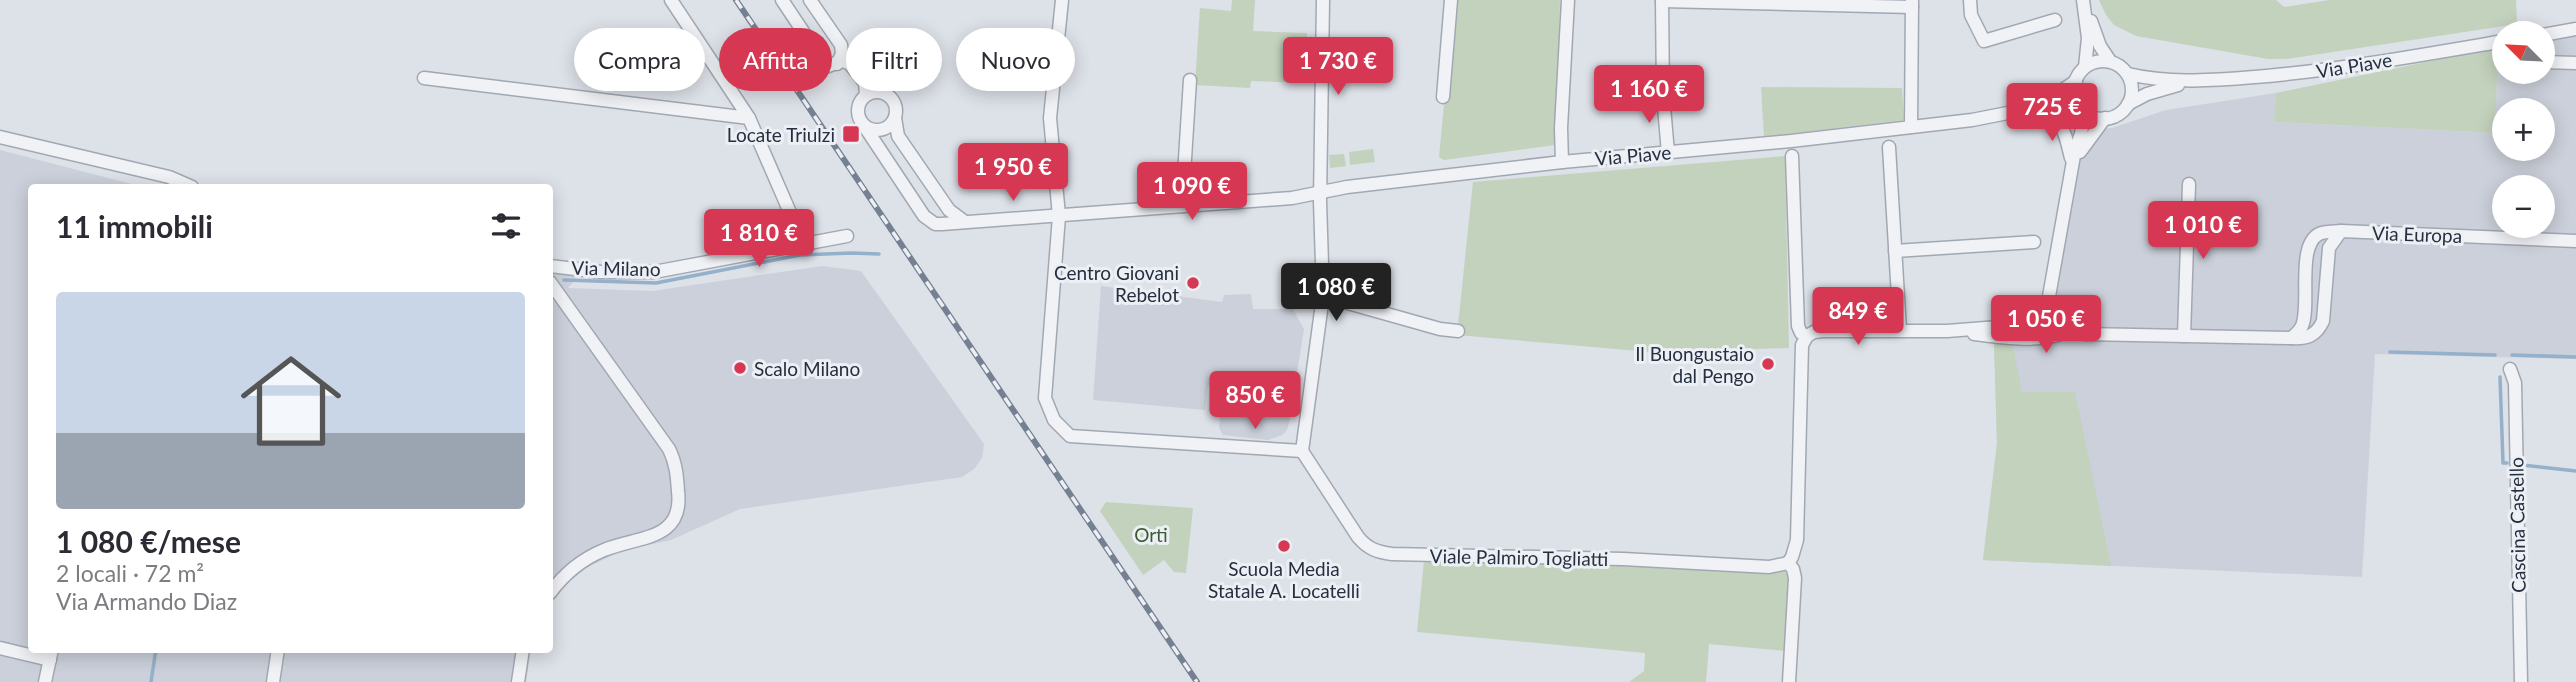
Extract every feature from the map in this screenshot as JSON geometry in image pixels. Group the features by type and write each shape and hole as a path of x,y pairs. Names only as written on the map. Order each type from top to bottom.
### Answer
{"street":[{"path":"671,0 749,118 794,224 795,245"},
{"path":"782,0 810,42 814,61 826,67 844,61 853,66 867,88 866,95"},
{"path":"810,0 841,45 842,54 836,64"},
{"path":"1062,0 1050,118 1059,216 1045,398 1054,420 1070,436 1302,451 1323,296 1323,0"},
{"path":"1443,97 1451,0"},
{"path":"1562,162 1561,128 1568,0"},
{"path":"1970,0 1970,15 1984,41 2055,20"},
{"path":"2085,0 2100,47 2110,61"},
{"path":"2085,0 2088,38 2085,67 2099,61 2110,61"},
{"path":"1668,153 1662,1 1912,4 1911,127"},
{"path":"2555,33 2576,29"},
{"name":"Via Piave","path":"2105,118 2120,113 2128,104 2163,88 2203,81 2307,73 2492,43"},
{"name":"Via Piave","path":"2110,61 2128,74 2148,79 2203,81"},
{"path":"2555,62 2576,63"},
{"name":"Via Piave","path":"863,124 924,216 936,224 969,223 1292,198 1321,192 1562,162 1972,120 2033,110 2076,81 2085,67"},
{"path":"2128,74 2132,88 2128,104"},
{"path":"424,78 749,118"},
{"path":"1182,206 1190,80"},
{"path":"2076,81 2075,93 2082,109 2083,125 2075,150 2048,302 2049,315 2057,329 2067,332 2304,338 2319,330 2323,321 2329,248 2341,231"},
{"path":"895,118 888,127 878,130 863,124 858,112 861,100 866,95 877,92 889,96 895,106 898,136 949,210 969,223"},
{"path":"2033,110 2082,109 2094,117 2105,118"},
{"path":"2033,110 2063,126 2073,168"},
{"path":"2073,168 2084,145 2105,118"},
{"path":"0,138 169,177 185,184"},
{"path":"1889,147 1900,330"},
{"path":"1792,156 1798,326 1807,336"},
{"path":"2184,336 2189,184"},
{"name":"Via Europa","path":"2291,338 2301,327 2304,316 2310,243 2322,233 2341,231 2576,242"},
{"name":"Via Milano","path":"553,266 601,272 654,272 847,236"},
{"path":"1895,251 2034,242"},
{"path":"553,286 669,449 676,466 679,501 673,522 660,533 616,546 588,558 572,568 553,590"},
{"path":"1323,296 1440,329 1458,331"},
{"path":"1947,331 2024,325 2032,321 2048,302"},
{"path":"2018,339 2032,331 2049,315"},
{"path":"1789,682 1795,578 1788,563 1797,540 1802,345 1807,336 1822,331 1900,330 1947,331 2018,339 2050,338 2067,332"},
{"name":"Cascina Castello","path":"2510,369 2515,383 2521,682"},
{"name":"Viale Palmiro Togliatti","path":"1302,451 1358,537 1366,546 1376,551 1392,554 1623,559 1769,567 1788,563"},
{"path":"0,648 28,651"},
{"path":"273,682 277,653"},
{"path":"518,682 522,653"},
{"path":"45,682 51,654"}],"shaded area":[{"path":"2576,33 2576,359 2375,354 2362,577 1983,560 1997,444 1994,337 2050,336 2072,169 2070,131 2112,128 2166,110 2276,93 2274,122 2492,133 2492,161 2555,161 2555,98 2496,98 2497,84 2555,84 2555,37"},
{"path":"0,150 131,184 28,184 28,653 530,653 526,682 0,682"},
{"name":"Scalo Milano","path":"553,266 584,270 568,288 652,291 822,266 861,271 984,444 982,458 974,469 962,477 740,509 671,540 611,556 586,568 567,583 553,599"},
{"path":"1101,286 1222,302 1224,295 1251,294 1253,309 1293,309 1304,329 1287,430 1268,440 1223,435 1219,428 1223,386 1208,385 1205,410 1093,400"}],"green space":[{"path":"1232,0 1255,0 1253,31 1307,33 1307,83 1251,81 1250,88 1195,85 1200,8 1231,11"},
{"path":"1454,0 1560,0 1555,145 1444,160 1439,157"},
{"path":"2099,0 2276,0 2284,7 2330,0 2516,0 2517,21 2492,21 2492,28 2287,59 2268,59 2136,36 2114,25"},
{"path":"2492,48 2492,84 2497,84 2496,98 2492,98 2492,133 2274,122 2276,93"},
{"path":"1761,87 1902,88 1904,120 1764,137"},
{"path":"1373,149 1375,162 1350,165 1349,152"},
{"path":"1344,154 1346,166 1330,168 1329,155"},
{"path":"1785,156 1789,348 1649,352 1457,335 1473,182"},
{"path":"1994,342 2012,342 2022,392 2075,392 2111,566 1983,560 1997,444"},
{"name":"Orti","path":"1106,502 1193,508 1186,573 1174,572 1164,560 1143,575 1100,511"},
{"path":"1424,561 1783,569 1790,579 1786,651 1709,644 1706,682 1629,682 1644,671 1645,653 1417,632"}],"waterway":[{"path":"564,280 656,283 800,255 879,254"},
{"path":"2390,352 2495,355"},
{"path":"2512,355 2576,357"},
{"path":"2500,377 2503,463 2507,463"},
{"path":"2523,465 2576,471"},
{"path":"151,682 155,653"}],"railway":[{"path":"736,0 1197,682"}],"place":[{"name":"Locate Triulzi","path":"851,134"},
{"name":"Centro Giovani Rebelot","path":"1193,283"},
{"name":"Il Buongustaio dal Pengo","path":"1768,364"},
{"name":"Scalo Milano","path":"740,368"},
{"name":"Scuola Media Statale A. Locatelli","path":"1284,546"}]}
